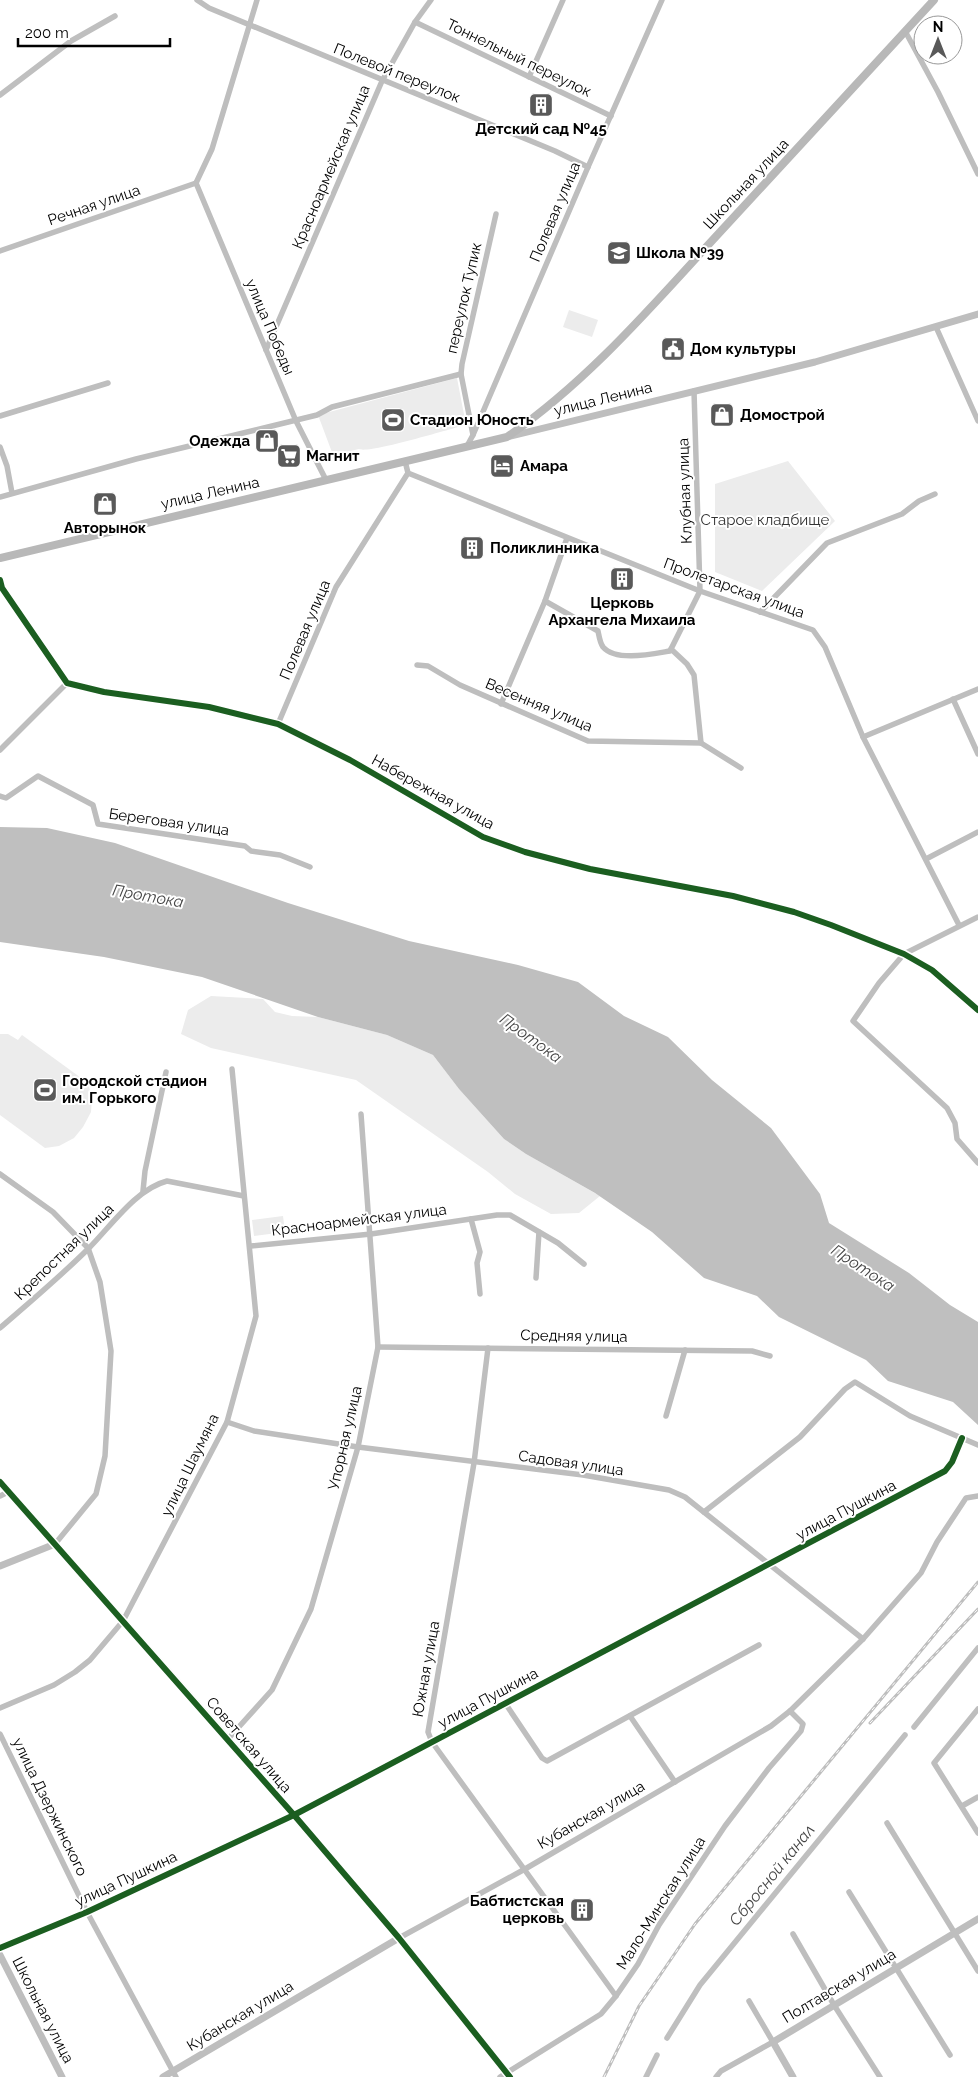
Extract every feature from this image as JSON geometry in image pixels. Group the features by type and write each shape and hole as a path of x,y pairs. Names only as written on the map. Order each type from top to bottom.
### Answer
{"main road":[{"name":"Школьная улица","path":"507,437 529,422 583,377 635,324 934,0"},
{"name":"улица Ленина","path":"0,558 507,437"}],"street":[{"name":"Полевой переулок","path":"197,0 209,8 249,26 525,138 588,167"},
{"path":"196,183 212,149 257,0"},
{"name":"Красноармейская улица","path":"266,350 382,81 415,22 431,0"},
{"path":"529,77 563,0"},
{"name":"Полевая улица","path":"473,435 662,0"},
{"name":"Тоннельный переулок","path":"415,22 611,116"},
{"path":"905,31 938,92 978,174"},
{"name":"Речная улица","path":"0,251 196,183"},
{"name":"улица Победы","path":"196,183 296,421 326,480"},
{"name":"переулок Тупик","path":"473,435 461,374 464,350 496,214"},
{"name":"улица Ленина","path":"507,437 815,362 978,314"},
{"path":"936,327 978,421"},
{"path":"0,497 136,459 296,421 317,415 332,407 461,374"},
{"path":"0,416 108,382"},
{"name":"Клубная улица","path":"694,391 700,591"},
{"path":"529,422 531,432"},
{"path":"467,446 473,435"},
{"path":"0,447 7,466 12,493"},
{"path":"405,461 408,473"},
{"name":"Полевая улица","path":"278,724 321,618 336,587 408,473"},
{"name":"Пролетарская улица","path":"408,473 700,591 814,630 825,647 863,737 959,925"},
{"path":"760,612 827,543 902,514 919,500 935,494"},
{"path":"501,704 545,601 567,538"},
{"path":"0,580 1,588 67,683 0,750"},
{"path":"545,601 598,631 603,646 613,654 627,656 643,655 670,652 700,591"},
{"path":"671,649 687,664 694,675 702,743 741,768"},
{"name":"Весенняя улица","path":"417,665 428,666 460,685 588,741 702,743"},
{"name":"Набережная улица","path":"67,683 104,692 209,707 278,724 350,760 483,837 525,852 590,869 732,896 794,912 904,954 932,970 978,1010"},
{"path":"863,737 978,689"},
{"path":"952,699 978,754"},
{"name":"Береговая улица","path":"0,796 6,798 38,776 93,805 98,824 245,846 251,851 280,855 310,867"},
{"path":"926,859 978,832"},
{"path":"978,917 904,954 879,983 853,1020 947,1108 955,1123 957,1138 978,1163"},
{"name":"улица Шаумяна","path":"0,1708 54,1685 75,1672 90,1660 123,1621 227,1422 256,1316 251,1246 244,1196 232,1069"},
{"path":"143,1192 145,1171 166,1072"},
{"name":"Упорная улица","path":"228,1739 272,1690 311,1609 358,1447 378,1347 361,1114"},
{"path":"0,1174 53,1212 88,1248 100,1282 111,1350 105,1456 96,1494 55,1544 0,1566"},
{"name":"Крепостная улица","path":"0,1328 88,1248 143,1192 156,1183 167,1180 244,1196"},
{"name":"Красноармейская улица","path":"251,1246 371,1234 497,1215 510,1215 558,1243 584,1264"},
{"path":"471,1219 480,1252 477,1263 480,1294"},
{"path":"536,1278 539,1232"},
{"name":"Средняя улица","path":"378,1347 752,1351 770,1356"},
{"name":"Южная улица","path":"432,1742 428,1732 474,1463 488,1348"},
{"path":"666,1416 685,1350"},
{"path":"704,1512 800,1437 844,1389 855,1382 910,1416 978,1446"},
{"name":"Садовая улица","path":"227,1422 254,1431 474,1463 583,1475 669,1490 685,1497 772,1564 863,1639"},
{"name":"улица Пушкина","path":"0,1948 87,1912 294,1815 772,1564 945,1471 962,1438"},
{"name":"Советская улица","path":"0,1482 294,1815 399,1938 508,2075"},
{"path":"0,1496 8,1492"},
{"name":"Кубанская улица","path":"163,2077 174,2074 399,1938 525,1869 772,1726 790,1711 863,1639 922,1573 937,1542 966,1498 978,1496"},
{"path":"505,1703 542,1758 547,1761 759,1645"},
{"path":"978,1709 934,1763 978,1833"},
{"name":"Мало-Минская улица","path":"500,2077 508,2075 601,2014 616,1996 638,1964 659,1925 725,1826 769,1768 801,1731 803,1724 790,1711"},
{"path":"630,1716 675,1782"},
{"name":"улица Дзержинского","path":"0,1734 87,1912 174,2074"},
{"path":"432,1742 616,1996"},
{"path":"962,1806 978,1797"},
{"path":"887,1823 978,1971"},
{"path":"849,1892 950,2055"},
{"name":"Полтавская улица","path":"716,2077 721,2071 773,2042 978,1919"},
{"path":"793,1934 834,2005 880,2077"},
{"name":"Школьная улица","path":"0,1955 62,2077"},
{"path":"749,2001 793,2077"}],"green space":[{"path":"569,310 598,320 592,337 563,327"},
{"name":"Стадион Юность","path":"457,378 466,425 393,445 366,450 359,449 333,455 318,415"},
{"name":"Старое кладбище","path":"788,461 835,521 762,591 715,572 715,484"},
{"path":"211,996 263,999 275,1012 292,1016 318,1017 387,1035 433,1055 459,1089 504,1139 526,1154 600,1196 579,1213 551,1214 515,1194 488,1172 356,1080 211,1048 181,1034 188,1010"},
{"name":"Городской cтадион им. Горького","path":"0,1034 8,1034 18,1040 22,1035 88,1083 92,1098 91,1112 83,1127 74,1138 59,1146 45,1148 0,1115"},
{"path":"283,1216 285,1232 254,1236 252,1220"}],"water":[{"name":"Протока","path":"0,827 47,828 115,843 288,903 409,941 518,965 578,982 624,1016 668,1037 712,1080 771,1128 820,1194 829,1223 909,1273 950,1305 978,1322 978,1425 953,1402 888,1381 866,1360 779,1317 757,1296 704,1278 652,1232 595,1193 526,1154 504,1139 459,1089 433,1055 387,1035 318,1017 202,977 104,957 0,942"}],"waterway":[{"path":"0,95 71,41 115,16"},
{"name":"Сбросной канал","path":"914,1727 978,1648"},
{"name":"Сбросной канал","path":"667,2038 700,1985 905,1735"},
{"name":"Сбросной канал","path":"646,2077 657,2055"}],"railway":[{"path":"604,2077 639,2006 695,1924 978,1582"},
{"path":"870,1723 978,1609"}],"cycle path":[{"path":"0,580 2,588 67,683 104,692 209,707 278,724 350,760 483,837 525,852 590,869 733,896 794,912 904,954 932,970 978,1010"},
{"path":"0,1948 87,1912 294,1815 945,1471 952,1462 962,1438"},
{"path":"0,1482 294,1815 399,1938 510,2077"}],"place":[{"name":"Детский сад №45","path":"541,105"},
{"name":"Школа №39","path":"619,253"},
{"name":"Дом культуры","path":"673,349"},
{"name":"Домострой","path":"722,415"},
{"name":"Стадион Юность","path":"393,420"},
{"name":"Одежда","path":"267,441"},
{"name":"Магнит","path":"289,456"},
{"name":"Амара","path":"502,466"},
{"name":"Авторынок","path":"105,504"},
{"name":"Поликлинника","path":"472,548"},
{"name":"Церковь Архангела Михаила","path":"622,579"},
{"name":"Городской cтадион им. Горького","path":"45,1090"},
{"name":"Бабтистская церковь","path":"582,1910"}]}
